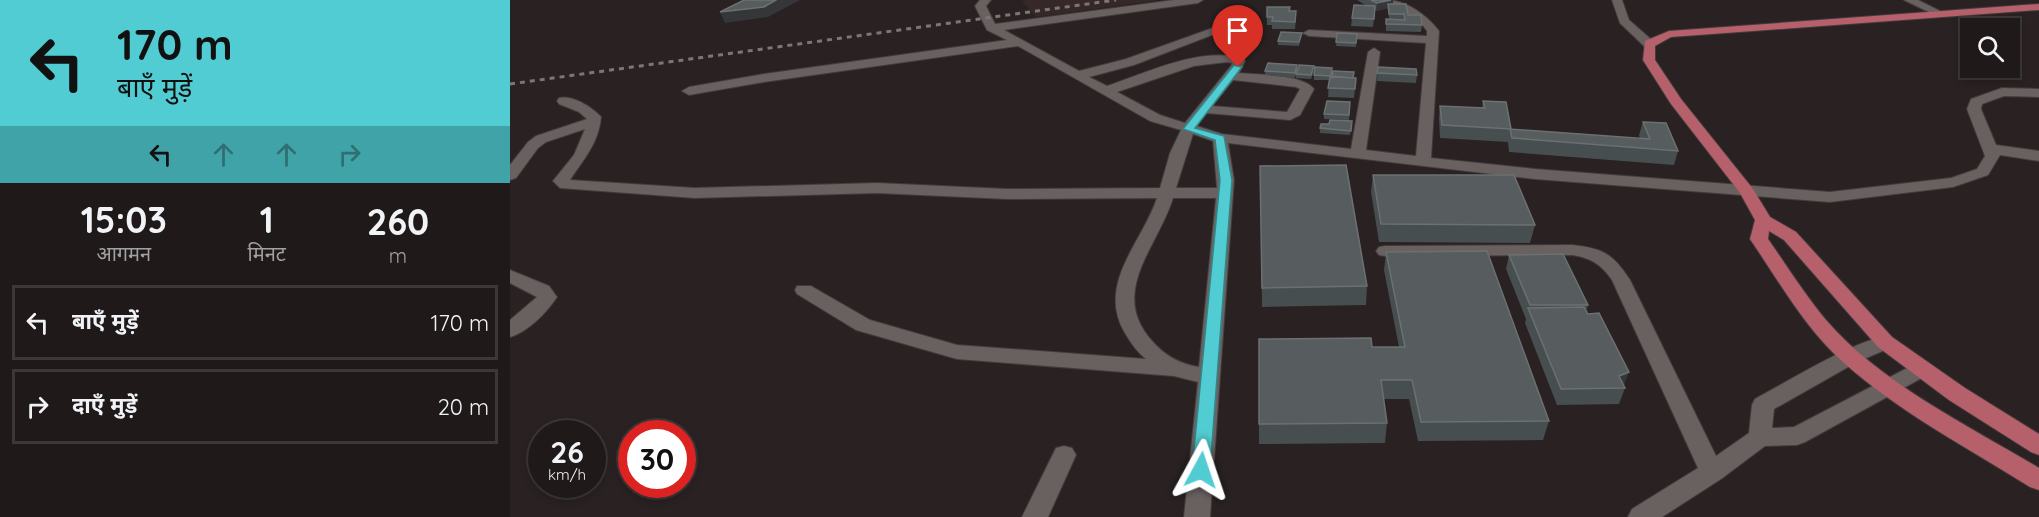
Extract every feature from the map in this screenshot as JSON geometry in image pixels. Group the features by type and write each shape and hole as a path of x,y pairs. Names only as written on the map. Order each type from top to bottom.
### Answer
{"main road":[{"path":"2039,7 1669,34 1649,44 1648,60 1676,101 1747,192 1763,220 1790,236 1885,342 2039,446"},
{"path":"1763,220 1760,239 1819,325 1850,357 1889,388 2039,480"}],"street":[{"path":"986,0 980,6 991,28 1155,118 1188,129 1220,138 1535,174 1830,197 1953,182 1983,172 1993,156 1974,109 1976,102 2002,92 2039,93"},
{"path":"991,28 1198,0"},
{"path":"1391,0 1425,21 1433,31 1423,162"},
{"path":"1617,0 1624,21 1649,44"},
{"path":"1909,0 1941,14"},
{"path":"1077,76 1130,62 1221,28"},
{"path":"1309,33 1432,40"},
{"path":"689,91 764,78 1020,42"},
{"path":"1358,154 1374,52"},
{"path":"1106,91 1206,58 1232,58 1239,62 1188,129 1181,144 1169,192 1156,223 1129,272 1125,296 1129,324 1148,352 1174,369"},
{"path":"1204,109 1290,116 1295,112 1307,89 1298,83 1230,76"},
{"path":"564,101 584,109 594,117 591,134 580,156 561,181 566,185 695,193 866,188 1007,194 1225,193"},
{"path":"510,175 533,145 541,139 594,122"},
{"path":"1197,517 1226,180 1220,138"},
{"path":"1990,149 2039,156"},
{"path":"1385,252 1572,250 1594,252 1609,261 1621,280 1712,472"},
{"path":"510,276 542,290 547,297 537,309 510,330"},
{"path":"804,290 863,325 957,352 1174,369 1209,377"},
{"path":"1760,436 1762,405 1850,357 1885,342"},
{"path":"1641,517 1712,472 1760,436 1797,436 1922,369"},
{"path":"1035,517 1064,455"}],"shaded area":[{"path":"1159,0 1036,17 1022,1"}],"building":[{"path":"744,0 776,0 764,7 720,12"},
{"path":"1371,0 1391,0 1377,3"},
{"path":"1388,4 1406,4 1408,15 1421,15 1422,25 1386,24 1386,19 1405,20 1404,14 1389,14"},
{"path":"1354,5 1375,6 1374,19 1352,18"},
{"path":"1267,7 1290,7 1289,11 1296,11 1295,22 1272,21 1273,17 1267,17"},
{"path":"1281,32 1302,33 1299,42 1278,41"},
{"path":"1337,33 1357,34 1356,43 1336,42"},
{"path":"1268,63 1297,65 1295,73 1265,71"},
{"path":"1299,65 1314,66 1311,75 1296,74"},
{"path":"1315,67 1332,68 1331,76 1314,75"},
{"path":"1378,67 1416,69 1417,75 1377,73"},
{"path":"1333,71 1354,72 1353,78 1332,76"},
{"path":"1330,77 1356,78 1355,89 1328,88"},
{"path":"1327,101 1350,102 1349,115 1324,114"},
{"path":"1483,101 1506,102 1511,129 1442,125 1440,106 1485,108"},
{"path":"1330,120 1352,121 1351,131 1320,128 1321,124 1329,124"},
{"path":"1643,122 1666,123 1678,151 1512,138 1510,129 1650,139"},
{"path":"1346,165 1367,286 1262,288 1260,166"},
{"path":"1373,175 1514,175 1535,225 1381,224"},
{"path":"1487,251 1549,421 1421,422 1412,380 1381,380 1387,423 1259,424 1259,339 1371,338 1372,347 1405,347 1386,252"},
{"path":"1563,254 1588,305 1530,305 1509,255"},
{"path":"1584,307 1588,314 1599,313 1629,372 1619,376 1625,388 1561,389 1528,308"}],"railway":[{"path":"510,84 1116,0"}],"route":[{"path":"1201,470 1226,180 1220,138 1188,129 1238,67"}]}
